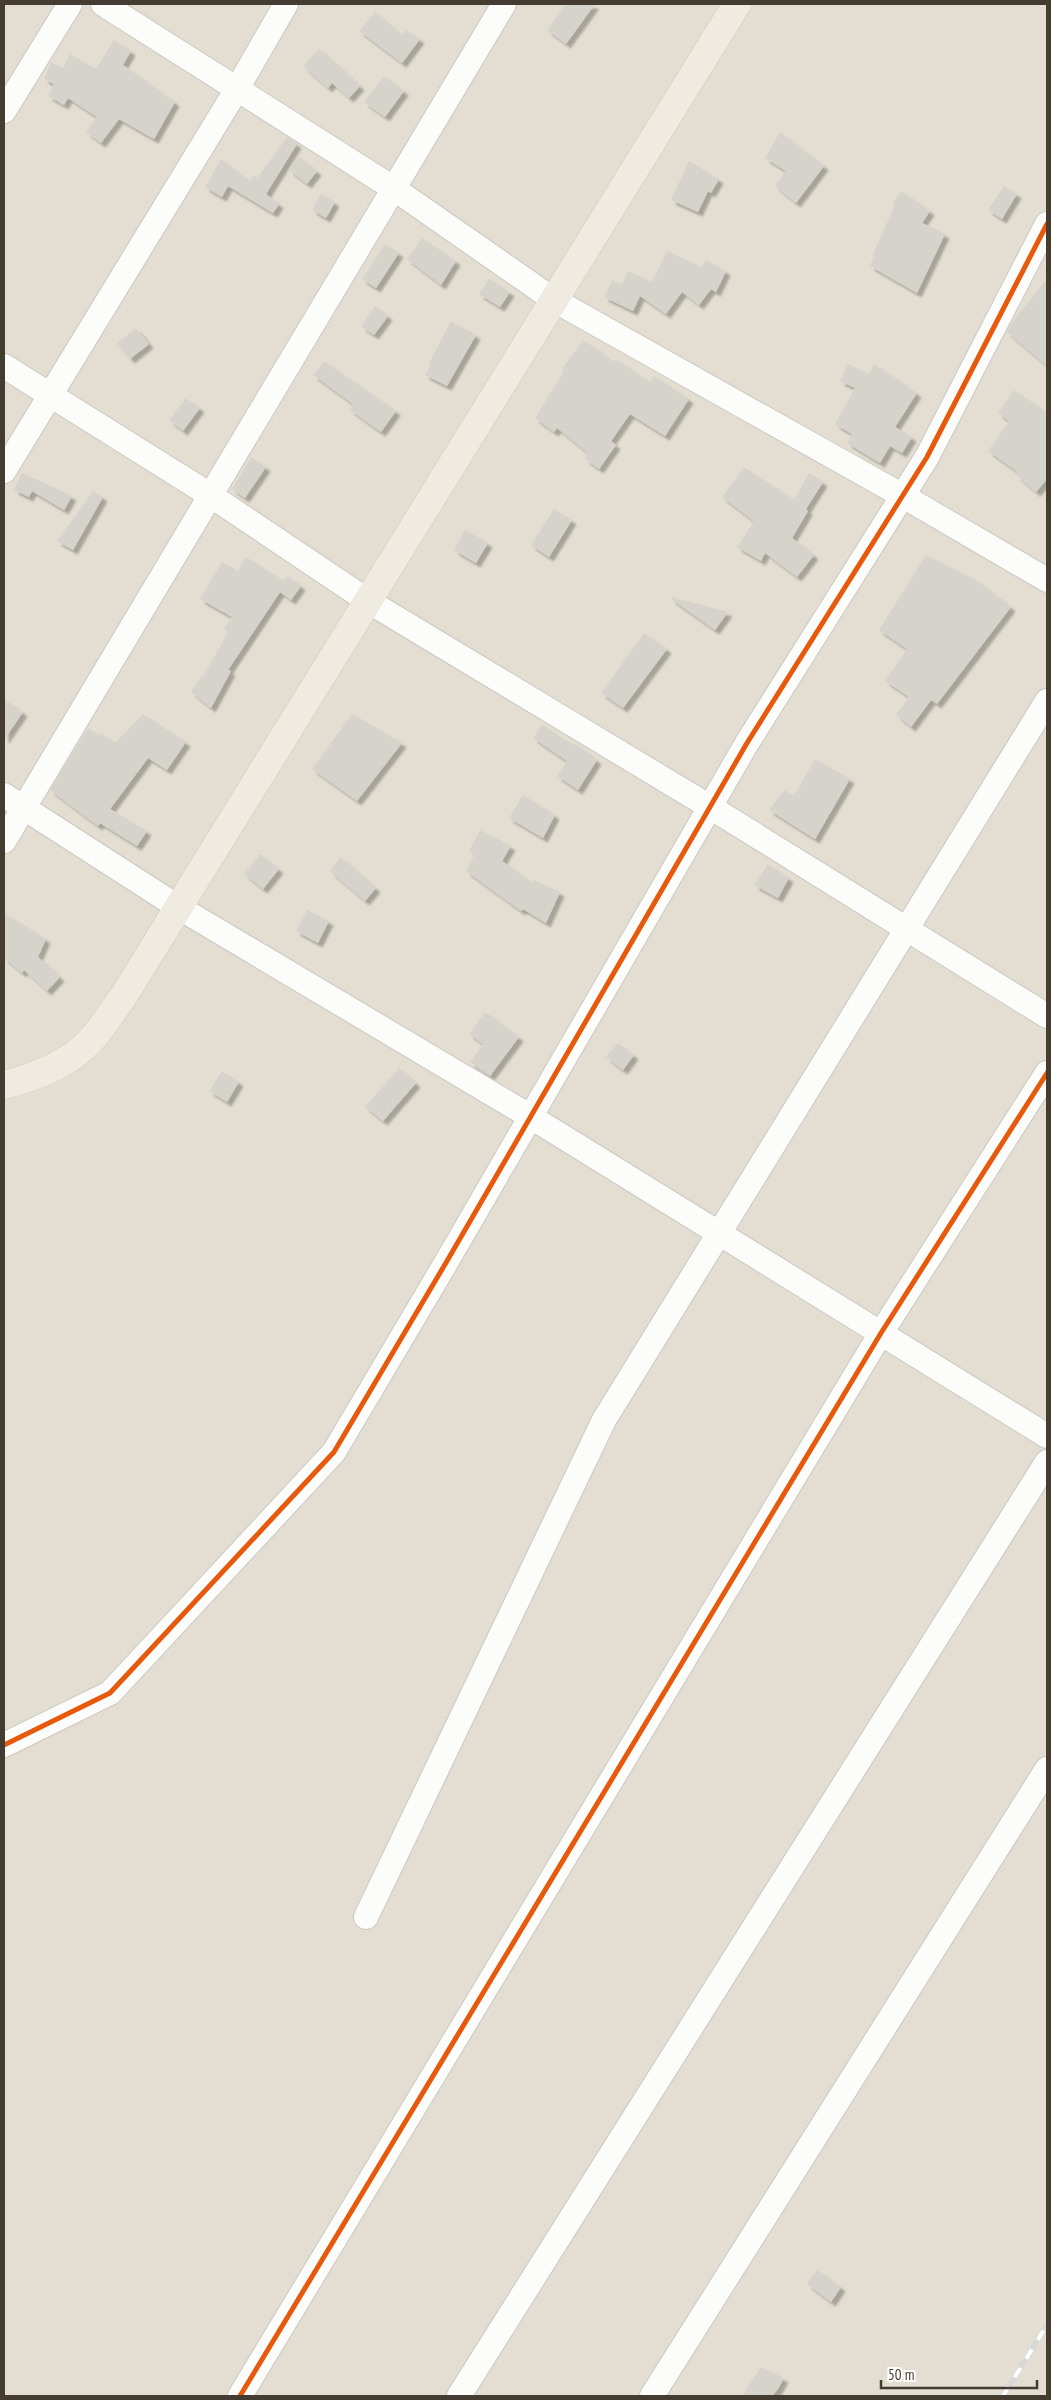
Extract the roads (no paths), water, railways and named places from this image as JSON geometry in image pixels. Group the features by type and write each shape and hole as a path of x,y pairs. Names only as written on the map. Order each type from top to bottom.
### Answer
{"main road":[{"path":"4,1085 27,1079 63,1063 90,1042 123,997 737,4"}],"street":[{"path":"4,111 70,4"},
{"path":"103,4 393,188 554,300 903,496 1047,580"},
{"path":"4,471 52,396 238,89 286,4"},
{"path":"4,841 504,4"},
{"path":"4,1745 110,1694 334,1452 531,1117 747,743 927,457 1047,224"},
{"path":"4,366 210,495 368,601 710,808 1047,1016"},
{"path":"366,1917 604,1420 1047,701"},
{"path":"4,796 178,907 531,1117 1047,1436"},
{"path":"240,2396 881,1333 1047,1073"},
{"path":"459,2396 1047,1462"},
{"path":"652,2396 1047,1769"}],"railway":[{"path":"1003,2396 1047,2325"}]}
